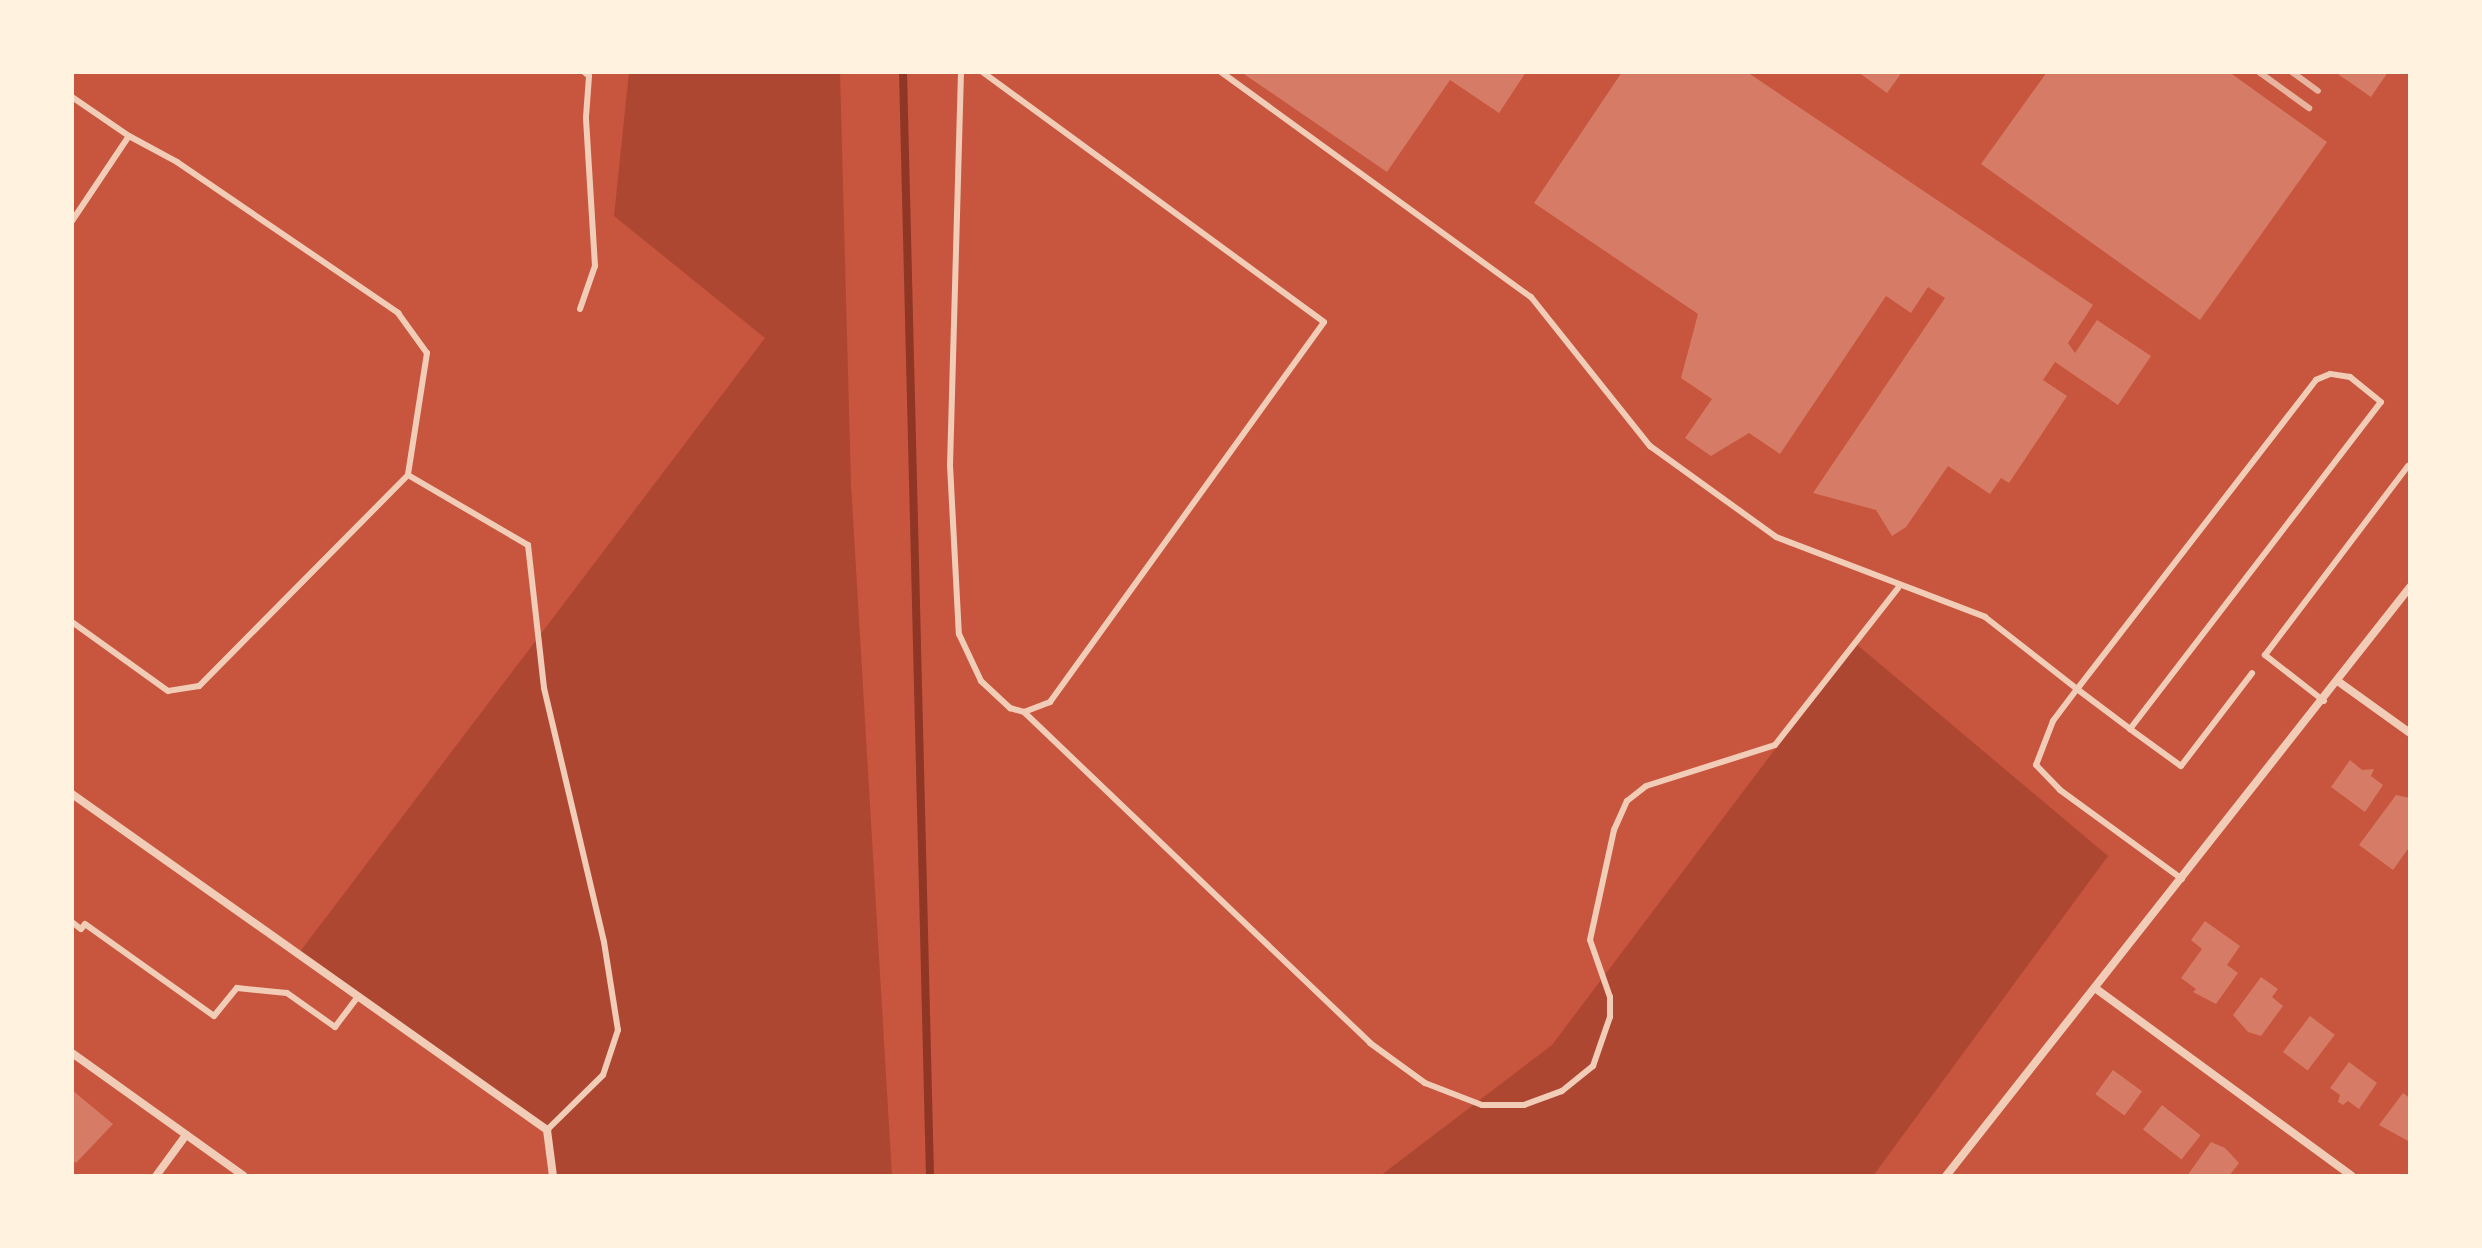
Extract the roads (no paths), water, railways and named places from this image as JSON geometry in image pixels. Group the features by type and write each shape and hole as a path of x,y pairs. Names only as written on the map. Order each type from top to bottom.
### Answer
{"street":[{"path":"1946,1176 2339,682 2410,587"},
{"path":"2339,682 2410,733"},
{"path":"72,794 547,1130 553,1176"},
{"path":"2095,988 2352,1176"},
{"path":"72,1053 244,1176"},
{"path":"156,1176 186,1135"}],"lane":[{"path":"580,309 595,266 586,117 589,76 584,72"},
{"path":"961,72 950,465 959,634 981,681 1010,708 1024,712 1370,1043 1425,1083 1482,1105 1524,1105 1562,1091 1593,1066 1606,1030 1610,997 1590,940 1614,830 1627,801 1646,786 1775,745 1898,588"},
{"path":"983,72 1324,322 1050,702 1024,712"},
{"path":"1221,72 1531,297 1650,446 1776,537 1898,588 1985,617 2181,766 2252,673"},
{"path":"72,97 129,136 177,162 398,313 427,353 408,475 199,686 168,691 72,622"},
{"path":"72,221 129,136"},
{"path":"2130,729 2381,402 2350,377 2330,374 2316,380 2053,721 2036,765 2060,790 2182,879"},
{"path":"2324,701 2265,655 2408,466"},
{"path":"408,475 528,545 544,688 604,942 618,1030 603,1075 547,1130"},
{"path":"72,922 81,929 85,924 214,1016 237,988 287,993 335,1027 358,995"}],"waterway":[{"path":"903,72 930,1176"}],"railway":[{"path":"2259,72 2309,108"},
{"path":"2292,72 2318,91"}]}
